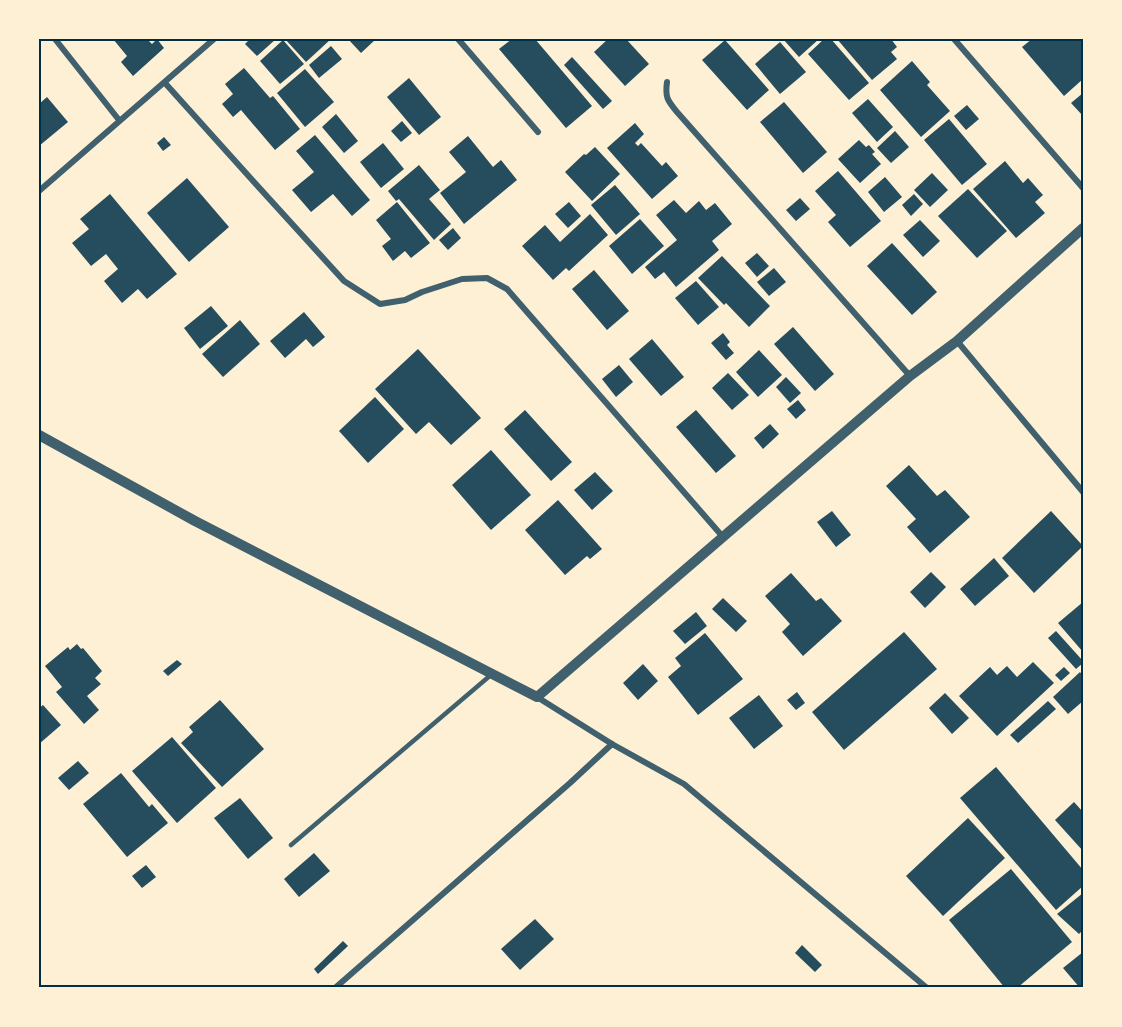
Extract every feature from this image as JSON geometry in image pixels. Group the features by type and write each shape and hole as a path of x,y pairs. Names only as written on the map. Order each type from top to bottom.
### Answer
{"street":[{"path":"55,39 119,120"},
{"path":"39,192 214,39"},
{"path":"458,39 538,132"},
{"path":"954,39 1083,188"},
{"path":"667,82 665,94 676,112 910,376"},
{"path":"165,83 344,281 380,304 405,300 462,279 487,278 507,289 723,537"},
{"path":"537,697 910,376 957,341 1083,228"},
{"path":"957,341 1083,492"},
{"path":"39,435 206,526 537,697 612,744 684,784 927,988"},
{"path":"335,988 612,744"}],"lane":[{"path":"291,845 492,674"}],"building":[{"path":"113,39 147,39 152,44 157,39 164,48 133,76 121,62 127,56"},
{"path":"250,39 276,39 257,56 245,44"},
{"path":"285,39 331,39 306,62"},
{"path":"348,39 376,39 361,53"},
{"path":"512,39 535,39 592,106 566,128 499,49"},
{"path":"608,39 626,39 649,64 625,86 594,52"},
{"path":"783,39 819,39 799,57"},
{"path":"824,39 826,41 831,39 869,83 849,100 808,54"},
{"path":"837,39 891,39 897,47 891,52 897,59 872,80"},
{"path":"1032,39 1083,39 1083,79 1064,96 1022,47"},
{"path":"283,40 304,64 280,84 260,61"},
{"path":"725,40 769,90 747,110 702,60"},
{"path":"780,42 806,72 780,94 755,64"},
{"path":"331,46 342,59 319,78 309,65"},
{"path":"572,57 612,101 603,109 564,65"},
{"path":"912,61 930,82 927,85 950,111 921,137 880,90"},
{"path":"244,68 270,98 273,96 300,129 275,150 241,110 233,117 222,104 233,94 225,84"},
{"path":"305,69 334,102 305,127 277,93"},
{"path":"409,78 441,117 419,135 387,97"},
{"path":"1083,93 1083,116 1071,103"},
{"path":"47,97 68,122 39,146 39,104"},
{"path":"868,99 893,127 877,142 852,113"},
{"path":"784,102 827,152 803,173 760,122"},
{"path":"967,105 979,119 966,130 954,116"},
{"path":"336,114 358,141 344,153 322,127"},
{"path":"949,119 987,164 962,185 924,140"},
{"path":"402,121 412,133 401,142 391,131"},
{"path":"635,123 644,134 635,143 638,146 641,143 662,166 666,162 678,176 652,199 607,148"},
{"path":"895,131 909,147 891,163 877,148"},
{"path":"315,135 370,200 352,216 333,194 311,212 292,190 314,172 296,151"},
{"path":"468,136 493,167 501,160 517,180 464,224 440,193 466,172 449,152"},
{"path":"164,137 171,145 163,151 157,143"},
{"path":"859,140 866,147 869,145 875,152 872,154 881,164 860,183 838,159"},
{"path":"383,143 404,169 381,188 360,162"},
{"path":"595,147 620,174 592,201 565,172"},
{"path":"1005,161 1023,183 1028,178 1043,195 1035,202 1045,213 1016,238 973,189"},
{"path":"419,165 440,190 429,199 451,224 434,240 399,199 396,201 388,191"},
{"path":"838,171 881,221 850,247 828,222 836,215 815,191"},
{"path":"932,173 948,190 930,207 914,190"},
{"path":"885,177 902,197 884,212 868,192"},
{"path":"187,178 229,227 189,262 147,213"},
{"path":"615,185 640,214 616,235 591,205"},
{"path":"968,189 1007,231 977,258 938,216"},
{"path":"110,194 177,274 147,299 138,289 122,303 104,281 118,269 106,254 91,266 72,243 89,229 80,219"},
{"path":"914,194 923,204 911,216 902,205"},
{"path":"800,198 810,209 796,221 786,210"},
{"path":"674,200 686,213 699,201 706,210 715,203 732,224 712,241 719,250 676,287 664,272 655,279 645,267 677,240 656,215"},
{"path":"397,202 430,243 411,258 405,251 393,261 382,246 391,239 376,220"},
{"path":"569,202 581,216 568,228 555,214"},
{"path":"590,214 608,235 569,271 566,268 553,280 522,246 545,225 560,242"},
{"path":"640,219 664,246 632,274 609,246"},
{"path":"920,220 940,241 923,257 903,235"},
{"path":"453,228 461,238 448,250 439,240"},
{"path":"892,243 937,292 912,315 867,266"},
{"path":"757,253 769,266 757,277 745,263"},
{"path":"722,256 770,306 749,327 698,278"},
{"path":"774,268 786,282 769,296 757,282"},
{"path":"594,270 629,311 607,330 572,289"},
{"path":"696,281 719,307 698,325 675,298"},
{"path":"211,306 228,326 200,349 184,328"},
{"path":"304,312 325,337 313,347 306,339 285,358 270,341"},
{"path":"240,320 260,344 223,377 202,354"},
{"path":"793,327 834,374 815,391 774,344"},
{"path":"723,333 730,342 727,345 734,353 726,360 711,343"},
{"path":"652,339 684,377 661,396 629,359"},
{"path":"418,349 481,418 451,445 429,422 416,434 375,389"},
{"path":"759,350 782,375 758,397 736,372"},
{"path":"619,365 633,382 616,397 602,379"},
{"path":"728,373 749,395 732,410 712,388"},
{"path":"786,377 801,393 790,403 776,387"},
{"path":"375,397 404,429 368,463 339,431"},
{"path":"798,400 806,410 796,419 787,409"},
{"path":"525,410 572,462 551,481 504,429"},
{"path":"696,410 736,456 716,473 676,427"},
{"path":"770,424 779,434 763,449 754,438"},
{"path":"491,450 531,495 491,530 452,485"},
{"path":"909,465 937,496 945,490 970,517 930,553 907,527 916,519 886,486"},
{"path":"595,472 613,491 592,510 574,490"},
{"path":"558,500 602,549 590,559 587,556 565,575 525,530"},
{"path":"832,511 851,535 836,547 817,522"},
{"path":"1051,511 1083,546 1034,593 1002,558"},
{"path":"994,558 1009,576 975,606 960,589"},
{"path":"931,572 946,587 925,608 910,592"},
{"path":"791,573 816,601 821,598 842,621 803,656 782,632 790,624 765,596"},
{"path":"723,598 747,621 736,632 712,609"},
{"path":"1083,602 1083,652 1058,623"},
{"path":"696,612 707,626 685,644 673,631"},
{"path":"1056,631 1083,661 1076,669 1048,638"},
{"path":"904,632 937,669 844,750 812,712"},
{"path":"705,633 743,679 698,715 668,677 681,666 675,658"},
{"path":"77,644 102,671 95,678 101,684 87,696 99,710 84,724 56,692 62,687 45,666 68,647 70,650"},
{"path":"177,660 182,664 168,676 163,671"},
{"path":"1033,662 1054,683 997,736 959,696 990,667 997,675 1007,666 1017,677"},
{"path":"643,664 658,681 638,700 623,683"},
{"path":"1064,667 1070,673 1061,681 1055,675"},
{"path":"1080,672 1083,676 1083,701 1068,714 1053,697"},
{"path":"797,692 805,703 796,710 787,700"},
{"path":"945,693 969,718 952,734 929,708"},
{"path":"759,695 783,726 754,749 729,718"},
{"path":"220,700 264,749 222,787 181,743 193,732 189,727"},
{"path":"1048,701 1056,709 1018,743 1010,735"},
{"path":"43,705 61,725 39,744 39,708"},
{"path":"172,737 216,788 177,823 132,771"},
{"path":"78,761 89,773 69,790 58,778"},
{"path":"996,767 1083,870 1083,886 1056,910 960,798"},
{"path":"121,773 149,807 152,804 168,823 127,857 83,804"},
{"path":"240,798 273,838 248,859 214,818"},
{"path":"1074,802 1083,812 1083,851 1055,820"},
{"path":"968,818 1005,858 943,916 906,876"},
{"path":"314,853 330,871 299,897 284,879"},
{"path":"146,865 156,877 142,888 132,876"},
{"path":"1011,869 1072,942 1017,988 1005,988 949,920"},
{"path":"1083,893 1083,930 1079,934 1057,914"},
{"path":"535,919 554,939 520,970 501,949"},
{"path":"343,941 348,946 318,974 314,969"},
{"path":"802,945 822,965 815,972 795,953"},
{"path":"1083,952 1083,988 1080,988 1063,968"}]}
